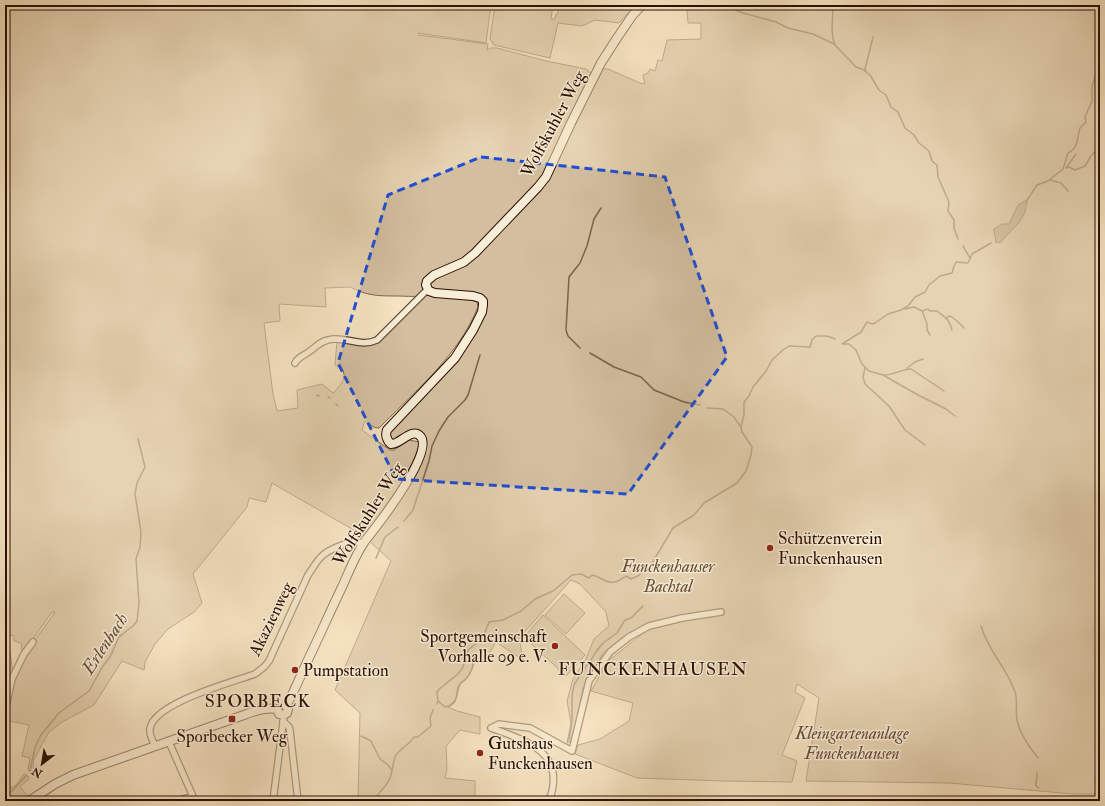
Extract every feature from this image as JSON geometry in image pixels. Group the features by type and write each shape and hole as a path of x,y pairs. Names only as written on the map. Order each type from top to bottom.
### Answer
{"street":[{"name":"Wolfskuhler Weg","path":"273,801 283,718 288,711 286,706 364,543 394,503 406,484 417,464 423,446 421,437 414,434 391,444 387,439 387,430 454,358 473,330 482,312 483,301 480,298 473,296 435,293 429,291 426,285 427,281 429,278 464,262 475,253 534,192 546,177 601,63 632,16 642,5"},
{"path":"295,363 299,357 310,351 317,344 328,339 363,343 377,340 428,289"},
{"name":"Akazienweg","path":"156,746 150,736 150,728 153,722 161,714 176,703 255,674 264,668 308,575 324,554 352,542 359,541 364,543"},
{"path":"549,801 553,778 553,768 545,755 539,749 518,737 491,728 499,724 530,728 572,751 589,681 610,652 629,637 649,626 682,618 720,612"},
{"path":"5,711 12,679 24,654 33,642"},
{"path":"277,709 279,705 286,706"},
{"path":"30,801 61,780 256,711 271,708 277,709"},
{"path":"277,709 290,731 298,801"},
{"path":"169,742 194,798 177,801"}],"highlighted area":[{"path":"481,157 665,177 727,357 628,494 396,479 338,363 388,195"}],"green space":[{"path":"5,5 491,5 486,43 418,33 419,35 488,44 487,50 497,48 546,61 586,69 591,73 593,88 603,69 608,69 645,84 643,75 648,73 650,69 655,71 658,60 662,61 667,40 701,39 701,23 688,23 687,9 690,5 1100,5 1100,794 1073,794 949,783 806,781 819,698 797,684 795,692 805,698 782,755 797,761 792,782 637,778 575,754 578,745 600,739 629,721 633,703 591,691 608,661 651,627 647,625 633,632 603,653 583,688 573,740 567,743 571,723 567,701 573,679 586,659 594,639 609,626 606,612 580,584 571,580 519,638 523,660 496,642 485,661 470,655 473,658 473,667 467,678 460,684 456,699 448,707 480,717 480,734 460,730 446,746 447,769 445,778 475,781 475,801 358,801 360,713 335,690 391,561 367,539 382,519 422,449 419,435 397,443 386,436 463,347 483,301 429,291 426,294 431,296 471,300 477,302 478,307 460,340 449,355 423,384 379,428 373,427 365,421 362,430 390,450 394,450 409,440 419,442 417,452 405,477 364,536 272,483 266,502 249,498 247,507 193,574 202,603 194,612 168,629 155,644 145,662 144,670 122,661 94,705 62,722 49,732 33,761 35,774 33,776 28,770 30,758 22,756 29,725 5,720 11,685 30,647 55,612 52,612 25,650 22,650 21,643 14,641 14,636 10,635 7,650 10,652 13,674 9,682 5,699","holes":["350,287 379,296 420,296 372,343 337,341 335,365 343,371 344,377 333,393 322,384 297,390 298,408 277,411 273,394 264,323 280,321 279,304 326,307 325,288"]},
{"path":"495,5 553,5 551,19 555,19 556,14 558,14 558,5 638,5 619,23 595,20 582,26 558,23 550,58 494,45 490,39"},
{"path":"564,594 585,613 566,634 545,615"},
{"name":"Sportgemeinschaft Vorhalle 09 e. V.","path":"543,615 585,655 566,676 524,637"},
{"path":"24,774 28,776 29,779 20,787 28,796 22,800 16,801 5,797 5,791 16,785"}],"shaded area":[{"path":"1027,200 1024,214 1018,224 1000,243 995,242 996,239 994,229 1002,224 1009,224 1018,205"}],"waterway":[{"path":"833,5 832,30 835,45 856,67 862,69 870,75 879,90 886,95 891,107 898,112 905,128 929,151 932,161 937,165 938,177 949,202 948,211 954,220 954,228 958,239"},
{"path":"1093,5 1098,12 1100,22"},
{"path":"735,9 740,12 776,22 788,28 813,34 834,44"},
{"path":"866,72 865,69 873,37"},
{"path":"1027,200 1037,185 1048,181 1063,169 1068,153 1072,151 1076,145 1080,128 1086,122 1085,117 1092,101 1092,86 1100,62"},
{"path":"1066,168 1069,167 1075,170 1085,166 1100,146"},
{"path":"1066,168 1076,154"},
{"path":"1050,180 1061,183 1068,191"},
{"path":"580,348 568,336 566,330 569,277 580,263 587,246 594,219 601,208"},
{"path":"842,344 861,332 867,322 872,324 875,323 888,314 908,306 915,297 925,292 929,285 940,276 952,273 956,262 968,263 972,254 991,243"},
{"path":"963,246 970,258"},
{"path":"905,309 914,307 922,311 928,309 930,311 937,311 947,319 952,330"},
{"path":"922,311 927,324 927,330 930,335"},
{"path":"947,318 949,316 952,317 964,328"},
{"path":"467,654 468,650 479,641 489,622 503,620 521,611 535,599 553,591 572,575 581,574 589,578 592,575 608,582 616,582 626,576 631,579 638,576 651,565 673,528 694,515 704,503 737,483 746,471 752,447 742,432 741,427 744,415 744,402 772,360 789,346 810,347 812,340 816,336 827,336 835,339"},
{"path":"843,344 849,344 856,350 862,364 869,371 883,375 946,409 955,416"},
{"path":"590,353 614,367 641,377 654,390 684,402 700,405"},
{"path":"404,521 413,510 429,461 432,446 448,417 468,395 480,355"},
{"path":"907,368 915,362 923,359"},
{"path":"865,368 863,377 865,384 889,406 905,430 925,445"},
{"path":"884,375 911,369 944,391"},
{"path":"707,408 723,409 734,417 741,427"},
{"name":"Erlenbach","path":"30,771 35,747 41,735 59,713 89,691 103,666 110,657 119,637 137,621 139,603 136,559 140,547 141,532 135,494 137,483 145,467 138,439"},
{"path":"376,558 385,537 398,527"},
{"path":"569,740 574,685 603,643 617,633 625,620 631,618 643,606"},
{"path":"116,621 120,636"},
{"path":"981,626 988,643 1012,683 1016,695 1016,717 1018,725 1025,740 1038,758"},
{"path":"437,704 438,701 445,707 450,706 455,701 459,685 466,679 472,669 473,658 469,655 464,653 462,654 464,663 463,667 457,675 437,692 438,701"},
{"path":"375,801 386,786 396,755 414,737 418,737 431,726 430,718 433,710"},
{"path":"361,736 371,741 380,759 392,770"},
{"path":"1037,772 1036,786 1039,788"},
{"name":"Erlenbach","path":"5,794 11,792 26,776"}],"place":[{"name":"Schützenverein Funckenhausen","path":"770,548"},
{"name":"Sportgemeinschaft Vorhalle 09 e. V.","path":"555,646"},
{"name":"Pumpstation","path":"295,670"},
{"name":"Sporbecker Weg","path":"232,719"},
{"name":"Gutshaus Funckenhausen","path":"480,753"}],"district":[{"name":"FUNCKENHAUSEN","path":"653,669"},
{"name":"SPORBECK","path":"258,701"}],"park label":[{"name":"Funckenhauser Bachtal","path":"668,576"},
{"name":"Kleingartenanlage Funckenhausen","path":"852,743"}]}
